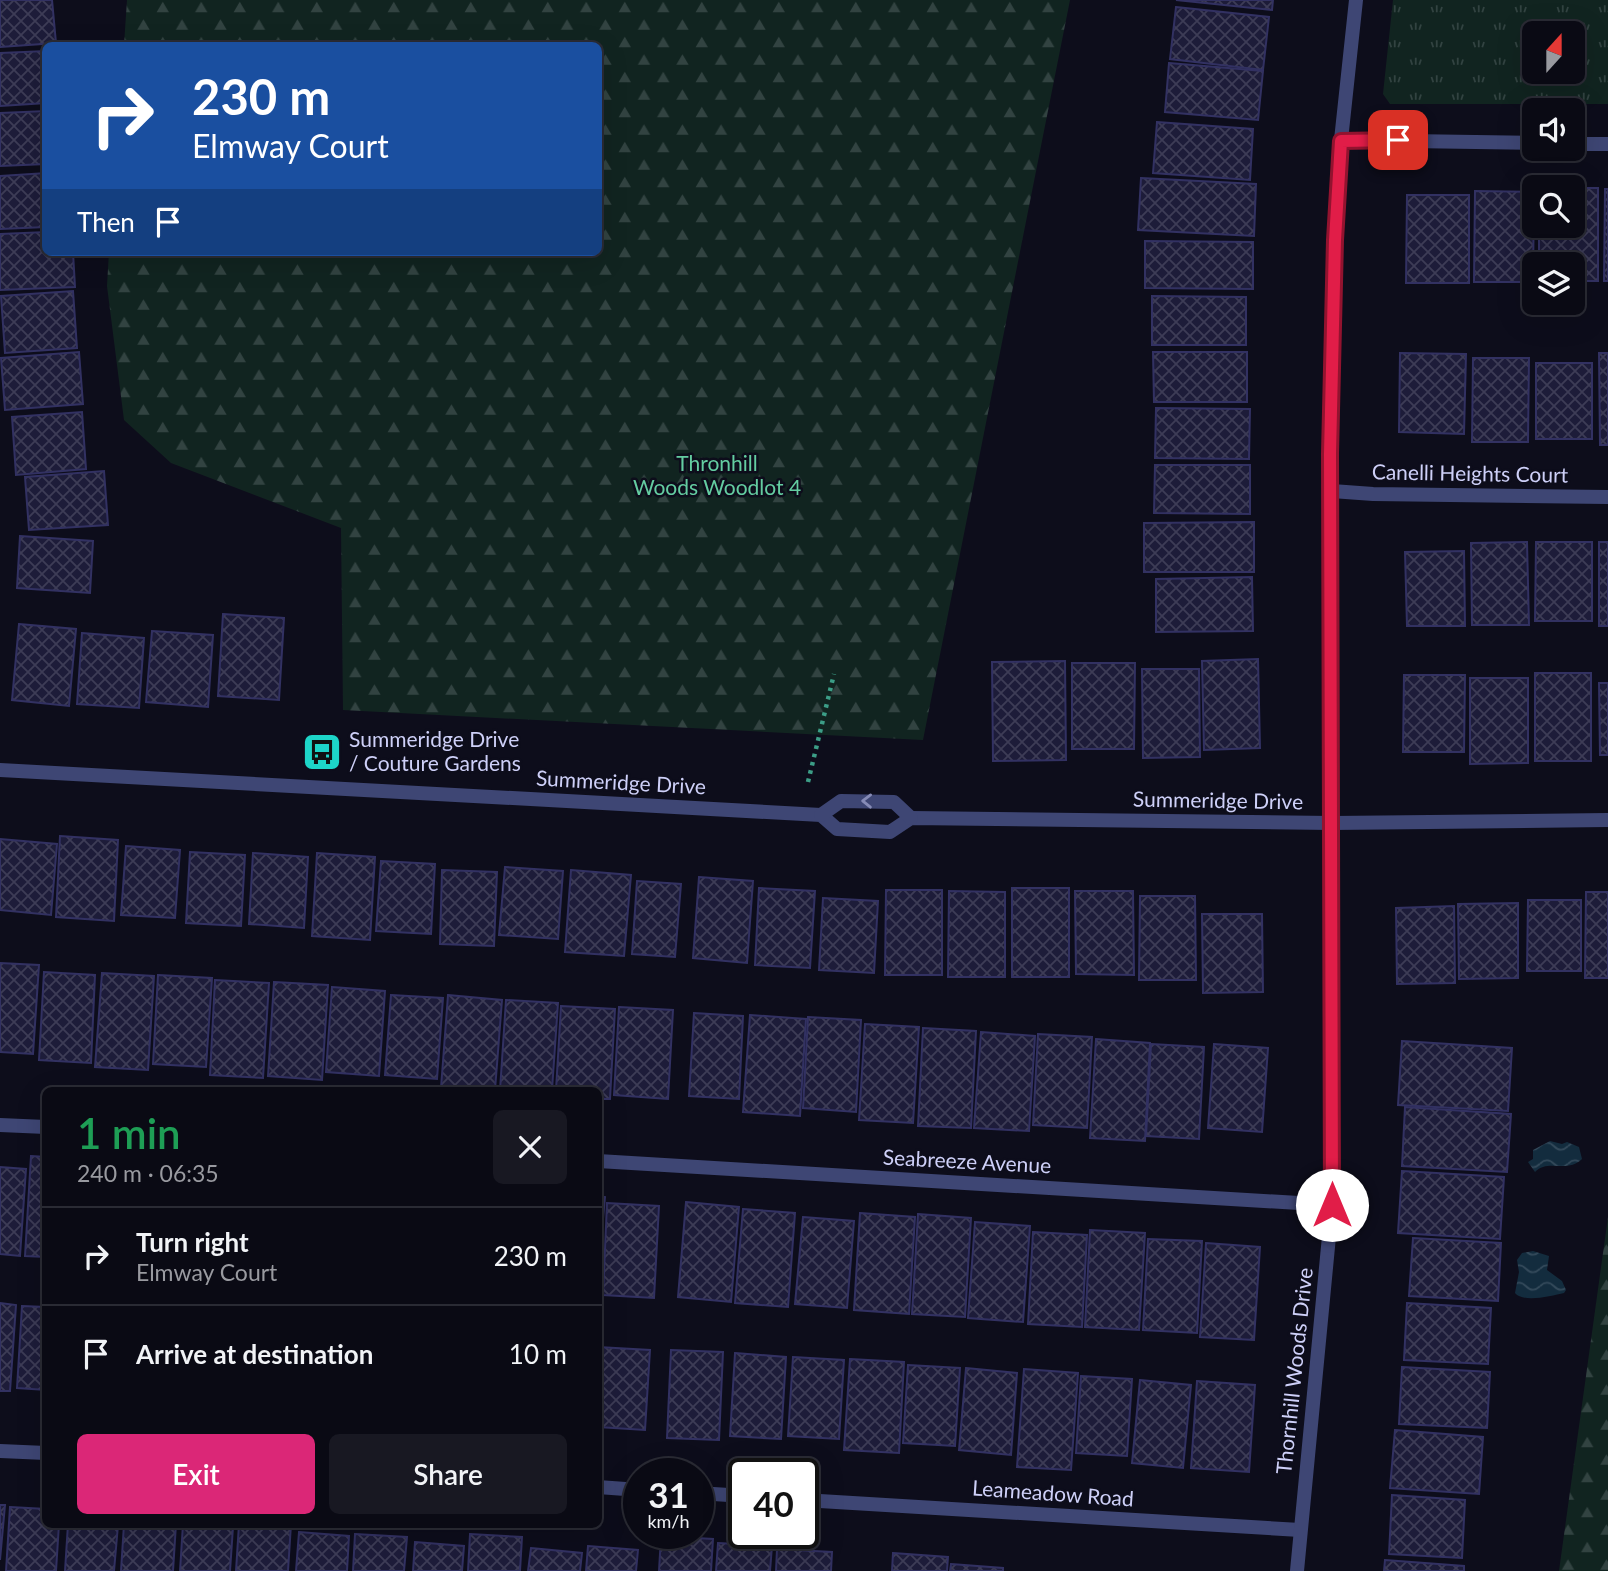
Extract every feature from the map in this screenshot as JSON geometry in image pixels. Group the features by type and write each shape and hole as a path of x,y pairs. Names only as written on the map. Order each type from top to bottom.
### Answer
{"street":[{"name":"Thornhill Woods Drive","path":"1297,1571 1332,1205 1330,454 1335,240 1341,141 1356,0"},
{"path":"1341,141 1522,143"},
{"path":"1585,144 1608,144"},
{"name":"Canelli Heights Court","path":"1332,491 1373,494 1608,497"},
{"name":"Summeridge Drive","path":"0,770 821,815 841,801 894,802 911,818"},
{"name":"Summeridge Drive","path":"821,815 837,830 890,832 911,818 1332,823 1608,820"},
{"path":"0,1125 42,1127"},
{"name":"Seabreeze Avenue","path":"602,1161 1332,1205"},
{"path":"0,1451 42,1453"},
{"path":"602,1487 623,1489"},
{"name":"Leameadow Road","path":"819,1501 1300,1530"}],"path":[{"path":"808,782 834,674"}],"green space":[{"name":"Thronhill Woods Woodlot 4","path":"127,0 1070,0 923,740 343,710 341,528 171,463 124,420 107,286 109,256 602,256 602,42 124,42"},
{"path":"1393,0 1608,0 1608,104 1585,104 1585,98 1522,98 1522,104 1390,104 1383,94"},
{"path":"1608,1217 1608,1571 1559,1571"}],"water":[{"path":"1550,1141 1562,1144 1567,1142 1579,1147 1582,1159 1570,1165 1546,1166 1535,1172 1528,1162 1533,1159 1533,1150"},
{"path":"1533,1251 1549,1256 1547,1270 1562,1281 1566,1290 1564,1293 1524,1298 1515,1293 1519,1272 1517,1260 1522,1253"}],"building":[{"path":"0,0 52,0 56,42 0,47"},
{"path":"1176,0 1273,0 1272,10"},
{"path":"1176,7 1269,17 1263,70 1170,59"},
{"path":"42,51 42,103 0,106 0,53"},
{"path":"1169,63 1263,71 1258,120 1165,112"},
{"path":"42,111 42,164 0,166 0,113"},
{"path":"1157,122 1253,129 1250,180 1153,173"},
{"path":"42,173 42,227 0,229 0,176"},
{"path":"1141,178 1256,184 1254,236 1138,230"},
{"path":"1585,188 1598,188 1598,281 1585,281 1585,252 1539,252 1539,238 1585,238"},
{"path":"1605,189 1608,189 1608,281 1604,281"},
{"path":"1475,191 1522,192 1522,238 1533,238 1533,252 1522,252 1522,282 1474,282"},
{"path":"1407,195 1469,195 1469,283 1406,283"},
{"path":"42,232 42,256 73,256 75,287 0,290 0,234"},
{"path":"1145,241 1253,242 1253,289 1145,288"},
{"path":"73,291 77,348 5,353 1,296"},
{"path":"1152,296 1246,297 1246,345 1152,345"},
{"path":"79,352 83,404 5,410 1,358"},
{"path":"1153,352 1247,352 1247,402 1154,402"},
{"path":"1400,353 1466,354 1464,434 1399,432"},
{"path":"1599,353 1608,353 1608,445 1600,445"},
{"path":"1473,358 1529,358 1528,442 1472,442"},
{"path":"1536,363 1592,363 1592,439 1536,439"},
{"path":"1156,408 1250,409 1249,459 1155,458"},
{"path":"82,412 86,469 16,475 12,417"},
{"path":"1155,465 1250,465 1250,514 1154,513"},
{"path":"104,471 108,525 29,530 25,477"},
{"path":"1254,522 1254,572 1144,572 1144,523"},
{"path":"20,536 93,541 90,593 17,588"},
{"path":"1527,542 1529,625 1472,625 1471,543"},
{"path":"1536,542 1592,542 1592,621 1535,621"},
{"path":"1599,542 1608,542 1608,626 1599,626"},
{"path":"1464,551 1465,626 1407,626 1405,552"},
{"path":"1252,577 1253,631 1156,632 1156,579"},
{"path":"223,614 284,618 279,700 218,696"},
{"path":"19,624 76,629 69,706 12,700"},
{"path":"152,631 213,635 208,707 146,702"},
{"path":"82,633 144,638 139,708 77,704"},
{"path":"1258,659 1260,748 1204,750 1202,661"},
{"path":"1065,661 1066,760 993,761 992,662"},
{"path":"1072,663 1135,663 1134,749 1072,749"},
{"path":"1142,669 1199,669 1200,757 1143,758"},
{"path":"1535,673 1591,673 1591,761 1535,761"},
{"path":"1404,675 1465,675 1464,752 1403,752"},
{"path":"1470,678 1528,678 1528,763 1470,764"},
{"path":"1599,683 1608,683 1608,755 1600,755"},
{"path":"60,836 118,840 114,921 56,917"},
{"path":"0,839 57,844 51,915 0,910"},
{"path":"126,846 180,850 175,918 121,915"},
{"path":"190,852 245,855 241,926 186,923"},
{"path":"253,853 308,857 304,928 249,924"},
{"path":"317,853 375,857 370,940 312,936"},
{"path":"381,861 435,864 431,934 376,931"},
{"path":"505,867 563,871 558,939 499,935"},
{"path":"442,870 497,872 494,946 440,944"},
{"path":"571,870 631,875 624,956 565,952"},
{"path":"699,877 753,881 747,963 693,958"},
{"path":"637,881 681,884 675,957 632,954"},
{"path":"759,888 815,891 810,968 755,965"},
{"path":"1012,888 1069,888 1069,977 1012,977"},
{"path":"886,890 942,890 942,975 885,975"},
{"path":"949,891 1005,892 1005,977 948,977"},
{"path":"1075,891 1133,891 1134,975 1076,974"},
{"path":"1586,892 1608,892 1608,978 1585,978"},
{"path":"1140,896 1195,896 1196,980 1139,980"},
{"path":"823,898 878,901 874,973 819,970"},
{"path":"1528,900 1581,900 1581,971 1527,971"},
{"path":"1518,903 1518,978 1459,979 1458,904"},
{"path":"1454,906 1455,983 1397,984 1396,908"},
{"path":"1202,914 1262,914 1263,992 1203,993"},
{"path":"0,963 39,965 33,1054 0,1052"},
{"path":"44,972 95,975 91,1063 39,1060"},
{"path":"102,973 154,976 148,1070 95,1067"},
{"path":"158,975 212,978 206,1067 153,1064"},
{"path":"215,980 269,983 263,1078 210,1075"},
{"path":"274,982 328,985 322,1080 268,1076"},
{"path":"332,987 385,991 379,1076 326,1072"},
{"path":"391,995 443,998 437,1079 385,1075"},
{"path":"448,995 502,1000 495,1087 441,1087"},
{"path":"506,1000 558,1003 552,1087 500,1087"},
{"path":"561,1006 615,1009 610,1099 602,1099 602,1087 556,1087"},
{"path":"619,1007 673,1010 668,1099 614,1095"},
{"path":"694,1013 743,1016 739,1099 689,1096"},
{"path":"750,1015 806,1019 800,1116 743,1112"},
{"path":"808,1017 861,1020 856,1112 803,1108"},
{"path":"865,1024 919,1027 913,1123 859,1120"},
{"path":"923,1028 976,1031 971,1128 918,1126"},
{"path":"981,1032 1035,1036 1029,1131 974,1128"},
{"path":"1038,1034 1092,1037 1087,1128 1033,1125"},
{"path":"1096,1039 1150,1043 1145,1141 1090,1138"},
{"path":"1402,1041 1512,1048 1508,1111 1398,1105"},
{"path":"1151,1044 1204,1047 1199,1139 1146,1136"},
{"path":"1214,1044 1268,1048 1262,1132 1208,1128"},
{"path":"1405,1107 1511,1114 1507,1172 1402,1166"},
{"path":"31,1156 42,1157 42,1257 25,1256"},
{"path":"0,1167 26,1169 20,1256 0,1254"},
{"path":"1402,1171 1504,1177 1500,1239 1398,1233"},
{"path":"602,1197 605,1197 602,1230"},
{"path":"686,1202 739,1207 731,1302 678,1297"},
{"path":"607,1203 659,1206 654,1298 603,1295"},
{"path":"743,1209 795,1213 788,1307 735,1303"},
{"path":"860,1213 915,1217 909,1314 854,1310"},
{"path":"918,1214 971,1218 965,1317 912,1314"},
{"path":"803,1217 854,1221 847,1308 795,1304"},
{"path":"975,1222 1030,1226 1023,1322 968,1318"},
{"path":"1090,1230 1145,1233 1139,1330 1085,1327"},
{"path":"1033,1232 1087,1235 1082,1327 1028,1324"},
{"path":"1413,1238 1501,1243 1498,1301 1409,1296"},
{"path":"1148,1239 1202,1241 1197,1333 1143,1330"},
{"path":"1206,1243 1260,1247 1254,1340 1200,1337"},
{"path":"0,1303 16,1305 10,1391 0,1391"},
{"path":"1407,1303 1491,1308 1488,1364 1404,1360"},
{"path":"22,1306 42,1307 42,1390 17,1388"},
{"path":"602,1347 650,1350 645,1430 602,1427"},
{"path":"671,1350 723,1352 719,1440 667,1438"},
{"path":"735,1353 786,1357 781,1439 730,1436"},
{"path":"793,1357 844,1360 839,1439 788,1436"},
{"path":"850,1359 904,1362 899,1453 844,1450"},
{"path":"908,1365 960,1368 955,1446 903,1443"},
{"path":"1402,1367 1490,1372 1487,1428 1399,1424"},
{"path":"966,1368 1017,1373 1011,1455 959,1450"},
{"path":"1024,1369 1078,1373 1071,1470 1017,1467"},
{"path":"1081,1376 1132,1379 1127,1456 1076,1453"},
{"path":"1140,1380 1191,1385 1183,1468 1132,1463"},
{"path":"1197,1381 1255,1385 1249,1472 1191,1468"},
{"path":"1395,1430 1483,1437 1479,1494 1390,1488"},
{"path":"1392,1495 1465,1500 1462,1558 1389,1554"},
{"path":"0,1505 5,1505 0,1560"},
{"path":"10,1507 42,1509 42,1528 59,1528 56,1571 6,1571"},
{"path":"68,1528 118,1528 114,1571 65,1571"},
{"path":"124,1528 176,1528 173,1571 121,1571"},
{"path":"183,1528 233,1528 230,1571 180,1571"},
{"path":"239,1528 291,1528 288,1571 236,1571"},
{"path":"299,1532 349,1536 347,1571 296,1571"},
{"path":"355,1534 407,1537 404,1571 353,1571"},
{"path":"470,1534 522,1537 520,1571 468,1571"},
{"path":"415,1542 464,1546 462,1571 413,1571"},
{"path":"718,1543 728,1544 728,1549 772,1549 770,1571 716,1571"},
{"path":"588,1546 638,1550 636,1571 586,1571"},
{"path":"531,1548 582,1553 580,1571 528,1571"},
{"path":"660,1549 712,1549 711,1571 659,1571"},
{"path":"777,1549 832,1552 831,1571 776,1571"},
{"path":"893,1553 948,1557 947,1571 892,1571"},
{"path":"1385,1560 1464,1566 1464,1571 1384,1571"},
{"path":"951,1564 1003,1568 1003,1571 950,1571"}],"place":[{"name":"Summeridge Drive / Couture Gardens","path":"322,752"}],"route":[{"path":"1332,1205 1330,454 1335,240 1341,141 1398,140"}]}
